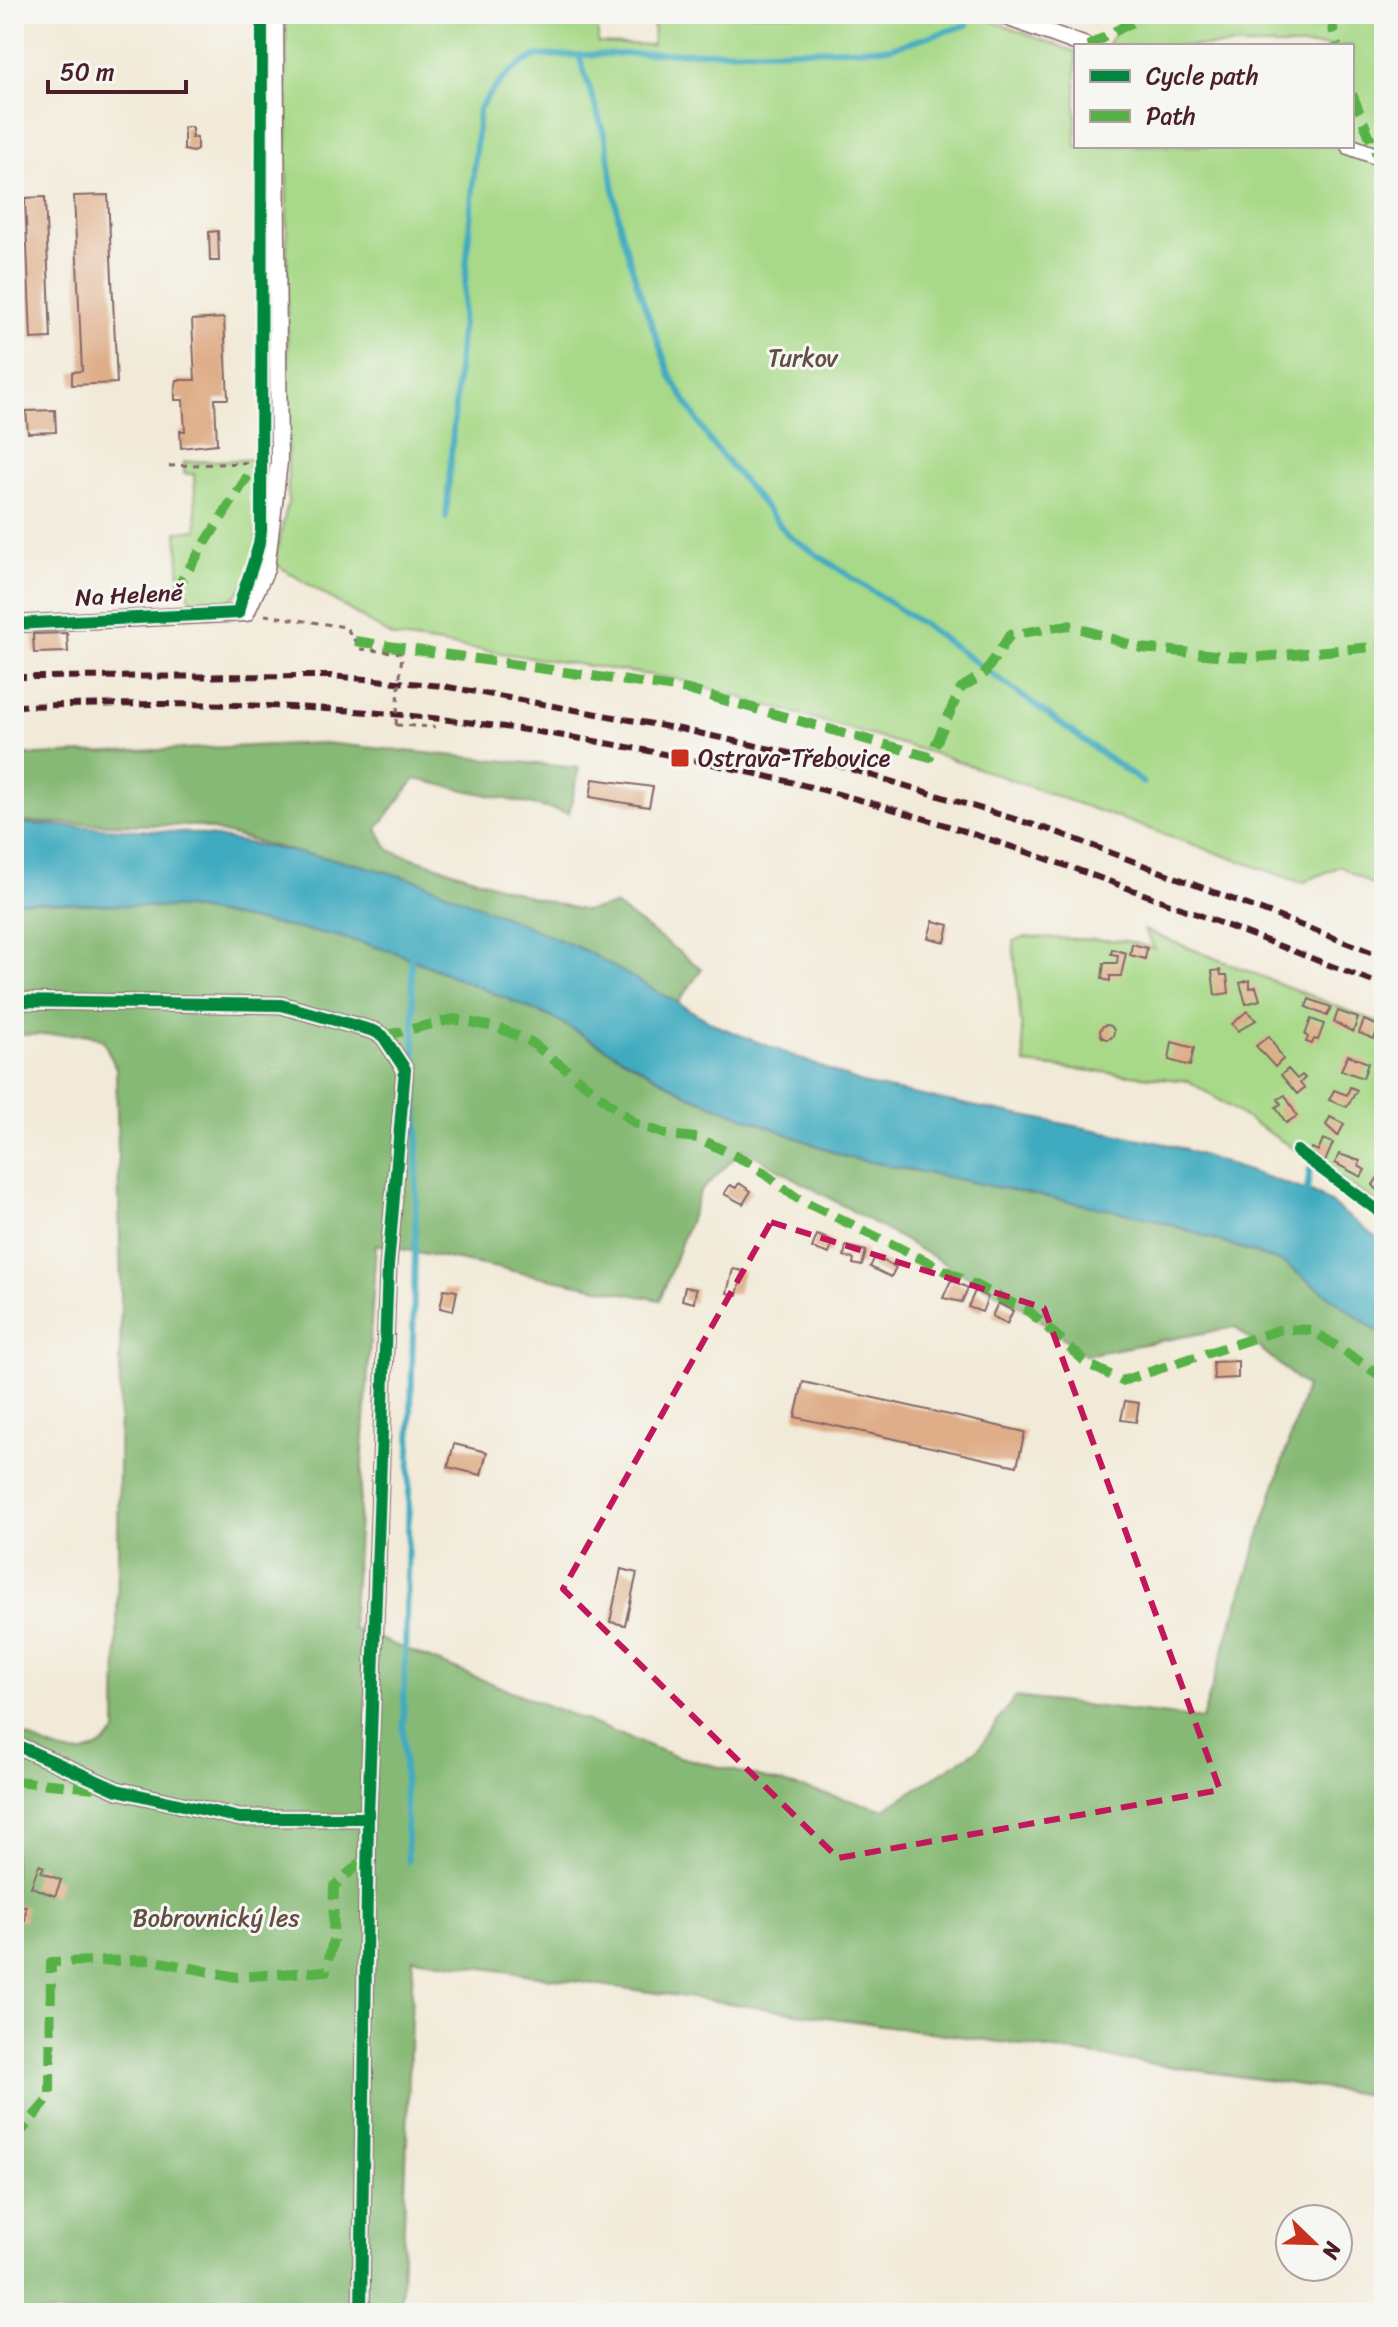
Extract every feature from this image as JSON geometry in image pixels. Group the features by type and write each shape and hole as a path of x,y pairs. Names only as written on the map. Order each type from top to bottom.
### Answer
{"street":[{"path":"246,613 266,569 279,462 275,14"},
{"path":"998,14 1080,44"},
{"path":"1354,148 1384,159"},
{"name":"Na Heleně","path":"14,624 246,613"},
{"path":"14,1001 281,1005 374,1031 383,1036 405,1069 388,1266 368,1818 361,2313"},
{"path":"14,1744 117,1790 240,1818 368,1818"}],"lane":[{"path":"1297,1151 1384,1215"}],"path":[{"path":"262,446 262,478"},
{"path":"169,466 258,462"},
{"path":"246,613 346,627 360,649 402,653 396,725 435,727"}],"highlighted area":[{"path":"771,1222 1044,1308 1220,1790 838,1858 563,1589"}],"green space":[{"name":"Turkov","path":"300,14 598,14 598,43 653,45 654,14 972,14 1074,51 1074,148 1354,148 1354,44 1107,44 1118,29 1116,14 1384,14 1384,892 1340,866 1302,883 946,757 677,679 393,637 274,563 288,502 286,24"},
{"path":"259,459 258,530 247,579 235,596 217,604 192,600 180,580 177,532 197,530 194,474 184,474 184,462"},
{"path":"324,743 579,768 569,813 415,779 377,829 389,850 531,897 585,911 615,905 702,969 672,1011 418,885 198,826 14,822 14,756"},
{"name":"Bobrovnický les","path":"30,899 185,908 337,936 397,953 553,1018 688,1095 846,1157 1151,1218 1284,1263 1384,1336 1384,2097 413,1958 401,2313 14,2313 14,1730 54,1749 79,1754 104,1744 116,1732 121,1288 116,1068 103,1040 85,1034 14,1035 14,901","holes":["743,1149 1030,1312 1085,1355 1235,1327 1306,1387 1202,1719 1015,1697 978,1749 884,1809 672,1755 352,1628 376,1244 660,1300 700,1192"]},
{"path":"1144,930 1384,1025 1384,1207 1189,1081 1025,1064 1013,941 1026,937 1127,941 1155,949"}],"water":[{"path":"14,825 194,833 354,863 422,882 586,951 720,1027 867,1085 1171,1145 1319,1195 1384,1243 1384,1336 1284,1263 1151,1218 846,1157 688,1095 553,1018 397,953 337,936 185,908 14,901"}],"building":[{"path":"184,127 192,127 192,138 197,137 197,150 193,152 184,150"},
{"path":"108,195 117,383 72,385 72,372 82,371 74,196"},
{"path":"45,197 51,338 31,339 25,198"},
{"path":"218,231 219,261 210,261 209,232"},
{"path":"224,318 228,399 215,399 217,444 181,448 180,431 185,431 183,400 175,400 175,390 177,380 195,380 192,320"},
{"path":"55,410 56,432 28,433 26,411"},
{"path":"67,633 68,652 34,653 33,634"},
{"path":"593,779 653,787 649,807 590,797"},
{"path":"933,921 949,925 945,942 928,938"},
{"path":"1132,944 1147,948 1145,959 1130,955"},
{"path":"1112,949 1126,953 1121,976 1110,976 1110,981 1102,979 1104,963 1117,963 1118,955 1111,954"},
{"path":"1220,970 1221,975 1227,975 1229,993 1215,995 1212,971"},
{"path":"1250,980 1250,988 1256,987 1260,1000 1246,1004 1240,983"},
{"path":"1309,999 1331,1007 1327,1016 1306,1007"},
{"path":"1247,1011 1256,1020 1238,1031 1232,1024"},
{"path":"1338,1011 1358,1018 1353,1032 1334,1022"},
{"path":"1311,1019 1324,1024 1318,1040 1314,1039 1312,1044 1306,1042 1308,1037 1305,1035"},
{"path":"1364,1020 1379,1026 1374,1039 1359,1033"},
{"path":"1107,1025 1114,1032 1107,1039 1100,1032"},
{"path":"1269,1036 1283,1059 1275,1067 1256,1046"},
{"path":"1172,1042 1194,1048 1190,1066 1169,1060"},
{"path":"1348,1055 1368,1063 1363,1078 1341,1070"},
{"path":"1288,1069 1297,1079 1302,1075 1305,1078 1300,1083 1304,1088 1297,1094 1281,1075"},
{"path":"1350,1087 1357,1090 1347,1107 1329,1100 1334,1090 1347,1095"},
{"path":"1285,1095 1297,1116 1286,1123 1276,1107 1281,1104 1278,1099"},
{"path":"1330,1117 1344,1124 1338,1136 1326,1125"},
{"path":"1323,1139 1333,1143 1325,1162 1310,1151 1312,1148 1318,1151"},
{"path":"1339,1154 1360,1161 1359,1166 1365,1170 1361,1177 1335,1163"},
{"path":"1384,1168 1384,1198 1373,1185"},
{"path":"739,1183 751,1191 743,1204 724,1194 730,1185 736,1188"},
{"path":"817,1235 833,1241 829,1254 812,1248"},
{"path":"846,1246 866,1251 862,1266 853,1264 854,1259 844,1256"},
{"path":"875,1257 896,1267 891,1277 870,1267"},
{"path":"733,1269 743,1271 737,1295 727,1293"},
{"path":"951,1280 968,1288 962,1302 943,1298"},
{"path":"685,1287 696,1289 694,1303 682,1300"},
{"path":"444,1289 457,1291 453,1311 440,1308"},
{"path":"975,1291 988,1297 982,1312 968,1307"},
{"path":"998,1303 1013,1311 1007,1324 992,1316"},
{"path":"1238,1361 1238,1378 1214,1379 1213,1362"},
{"path":"803,1382 1025,1432 1017,1466 795,1417"},
{"path":"1125,1401 1139,1403 1136,1422 1121,1420"},
{"path":"454,1444 487,1452 481,1475 448,1467"},
{"path":"621,1569 637,1573 625,1625 610,1622"},
{"path":"39,1865 44,1867 41,1872 61,1880 55,1896 31,1887"},
{"path":"14,1905 26,1906 25,1921 14,1920"}],"waterway":[{"path":"446,518 479,109 504,78 537,56 890,48 967,25"},
{"path":"579,55 606,140 620,227 638,287 671,377 710,441 789,536 931,630 1143,783"},
{"path":"408,1861 403,1736 418,1130 411,953"},
{"path":"1306,1198 1310,1169"}],"railway":[{"path":"14,677 331,676 443,686 680,729 821,760 1054,831 1384,957"},
{"path":"14,706 209,704 388,714 572,737 694,760 815,788 1031,853 1384,986"}],"marked path":[{"path":"1092,44 1147,14"},
{"path":"1330,14 1337,44"},
{"path":"1354,99 1378,157 1384,194"},
{"path":"173,594 249,474 262,466"},
{"path":"355,641 688,690 930,757 961,688 984,674 1010,635 1069,625 1141,648 1248,658 1384,646"},
{"path":"383,1036 453,1019 499,1028 531,1042 636,1124 668,1135 698,1138 750,1163 797,1198 1030,1312 1088,1364 1122,1381 1282,1329 1312,1330 1384,1378"},
{"path":"14,1781 97,1788"},
{"path":"14,2140 50,2097 51,1962 152,1960 236,1977 326,1971 333,1940 334,1886 367,1857"}],"cycle path":[{"path":"14,624 238,613 261,531 262,14"},
{"path":"14,1001 281,1005 374,1031 383,1036 405,1069 388,1266 368,1818 361,2313"},
{"path":"1297,1151 1384,1215"},
{"path":"14,1744 117,1790 240,1818 368,1818"}],"place":[{"name":"Ostrava-Třebovice","path":"680,758"}]}
